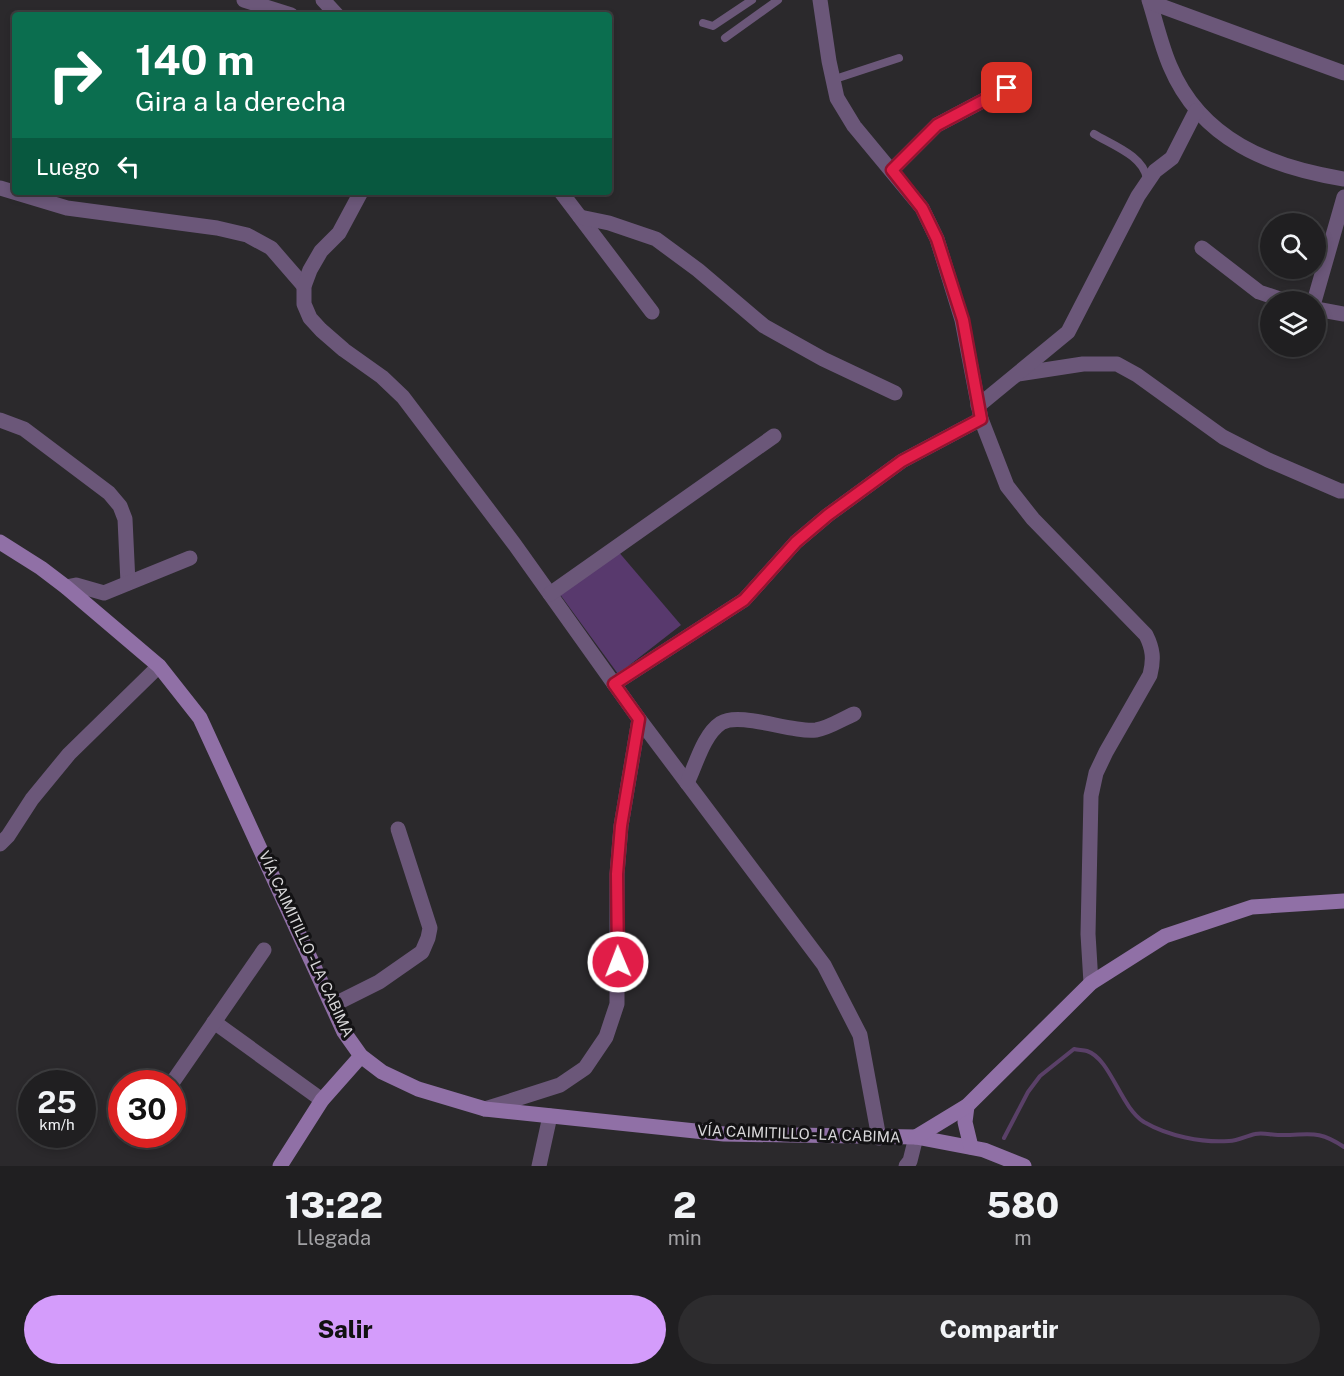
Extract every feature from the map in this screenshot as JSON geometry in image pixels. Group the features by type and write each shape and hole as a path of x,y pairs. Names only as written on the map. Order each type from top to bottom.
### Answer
{"street":[{"path":"244,0 282,12"},
{"path":"323,0 334,12"},
{"path":"820,0 832,80 837,98 854,126 922,208 937,239 963,320 980,413 1007,486 1032,519 1146,635 1152,648 1153,662 1150,675 1106,752 1096,773 1090,796 1088,934 1091,983"},
{"path":"1149,1 1344,73"},
{"path":"1149,1 1170,66 1196,111 1228,139 1262,156 1310,173 1344,179"},
{"path":"892,170 937,125 1007,88"},
{"path":"614,684 744,600 796,542 828,515 902,461 980,413 1018,374 1068,332 1138,196 1155,171 1172,158 1196,111"},
{"path":"23,195 67,208 217,228 247,235 271,248 304,286"},
{"path":"359,195 339,233 321,251 304,286 304,304 310,318 344,350 382,377 403,397 550,594 639,719 824,965 860,1035 879,1138"},
{"path":"563,195 652,312"},
{"path":"1317,291 1344,197"},
{"path":"580,217 609,223 656,239 698,270 764,326 823,359 895,393"},
{"path":"1202,248 1260,293"},
{"path":"1326,311 1344,314"},
{"path":"1018,374 1083,364 1117,364 1137,375 1223,437 1268,460 1340,491 1344,490"},
{"path":"0,420 24,429 109,493 120,506 125,519 128,583"},
{"path":"550,594 774,436"},
{"name":"VÍA CAIMITILLO - LA CABIMA","path":"0,542 66,587 159,666 200,718 344,1032 361,1056 382,1072 418,1089 485,1109 724,1134 916,1137 978,1148 1022,1165"},
{"path":"66,587 76,585 104,593 190,558"},
{"path":"0,844 8,836 32,799 69,754 159,666"},
{"path":"687,783 709,736 719,724 730,719 817,730 854,714"},
{"path":"485,1109 560,1085 585,1068 606,1037 617,1004 617,874 621,826 639,719"},
{"path":"333,1005 380,982 422,952 428,938 429,928 398,830"},
{"path":"906,1166 910,1161 916,1137 967,1106 1091,983 1165,936 1252,907 1344,901"},
{"path":"181,1070 264,950"},
{"path":"214,1022 322,1100"},
{"path":"280,1166 322,1100 361,1056"},
{"path":"967,1106 965,1122 978,1148"},
{"path":"539,1166 550,1116"}],"lane":[{"path":"703,23 713,26 753,0"},
{"path":"725,38 778,0"},
{"path":"832,80 898,58"},
{"path":"1094,134 1134,158 1143,166 1148,182"}],"shaded area":[{"path":"617,550 681,625 618,674 559,593"}],"waterway":[{"path":"1004,1138 1028,1092 1040,1076 1074,1049 1087,1051 1103,1063 1128,1106 1136,1115 1144,1122 1164,1131 1185,1138 1208,1141 1236,1140 1258,1133 1312,1134 1326,1137 1344,1147"}],"route":[{"path":"618,962 617,874 621,826 639,719 614,684 744,600 796,542 828,515 902,461 981,419 963,320 937,239 922,208 892,170 937,125 1007,88"}]}
